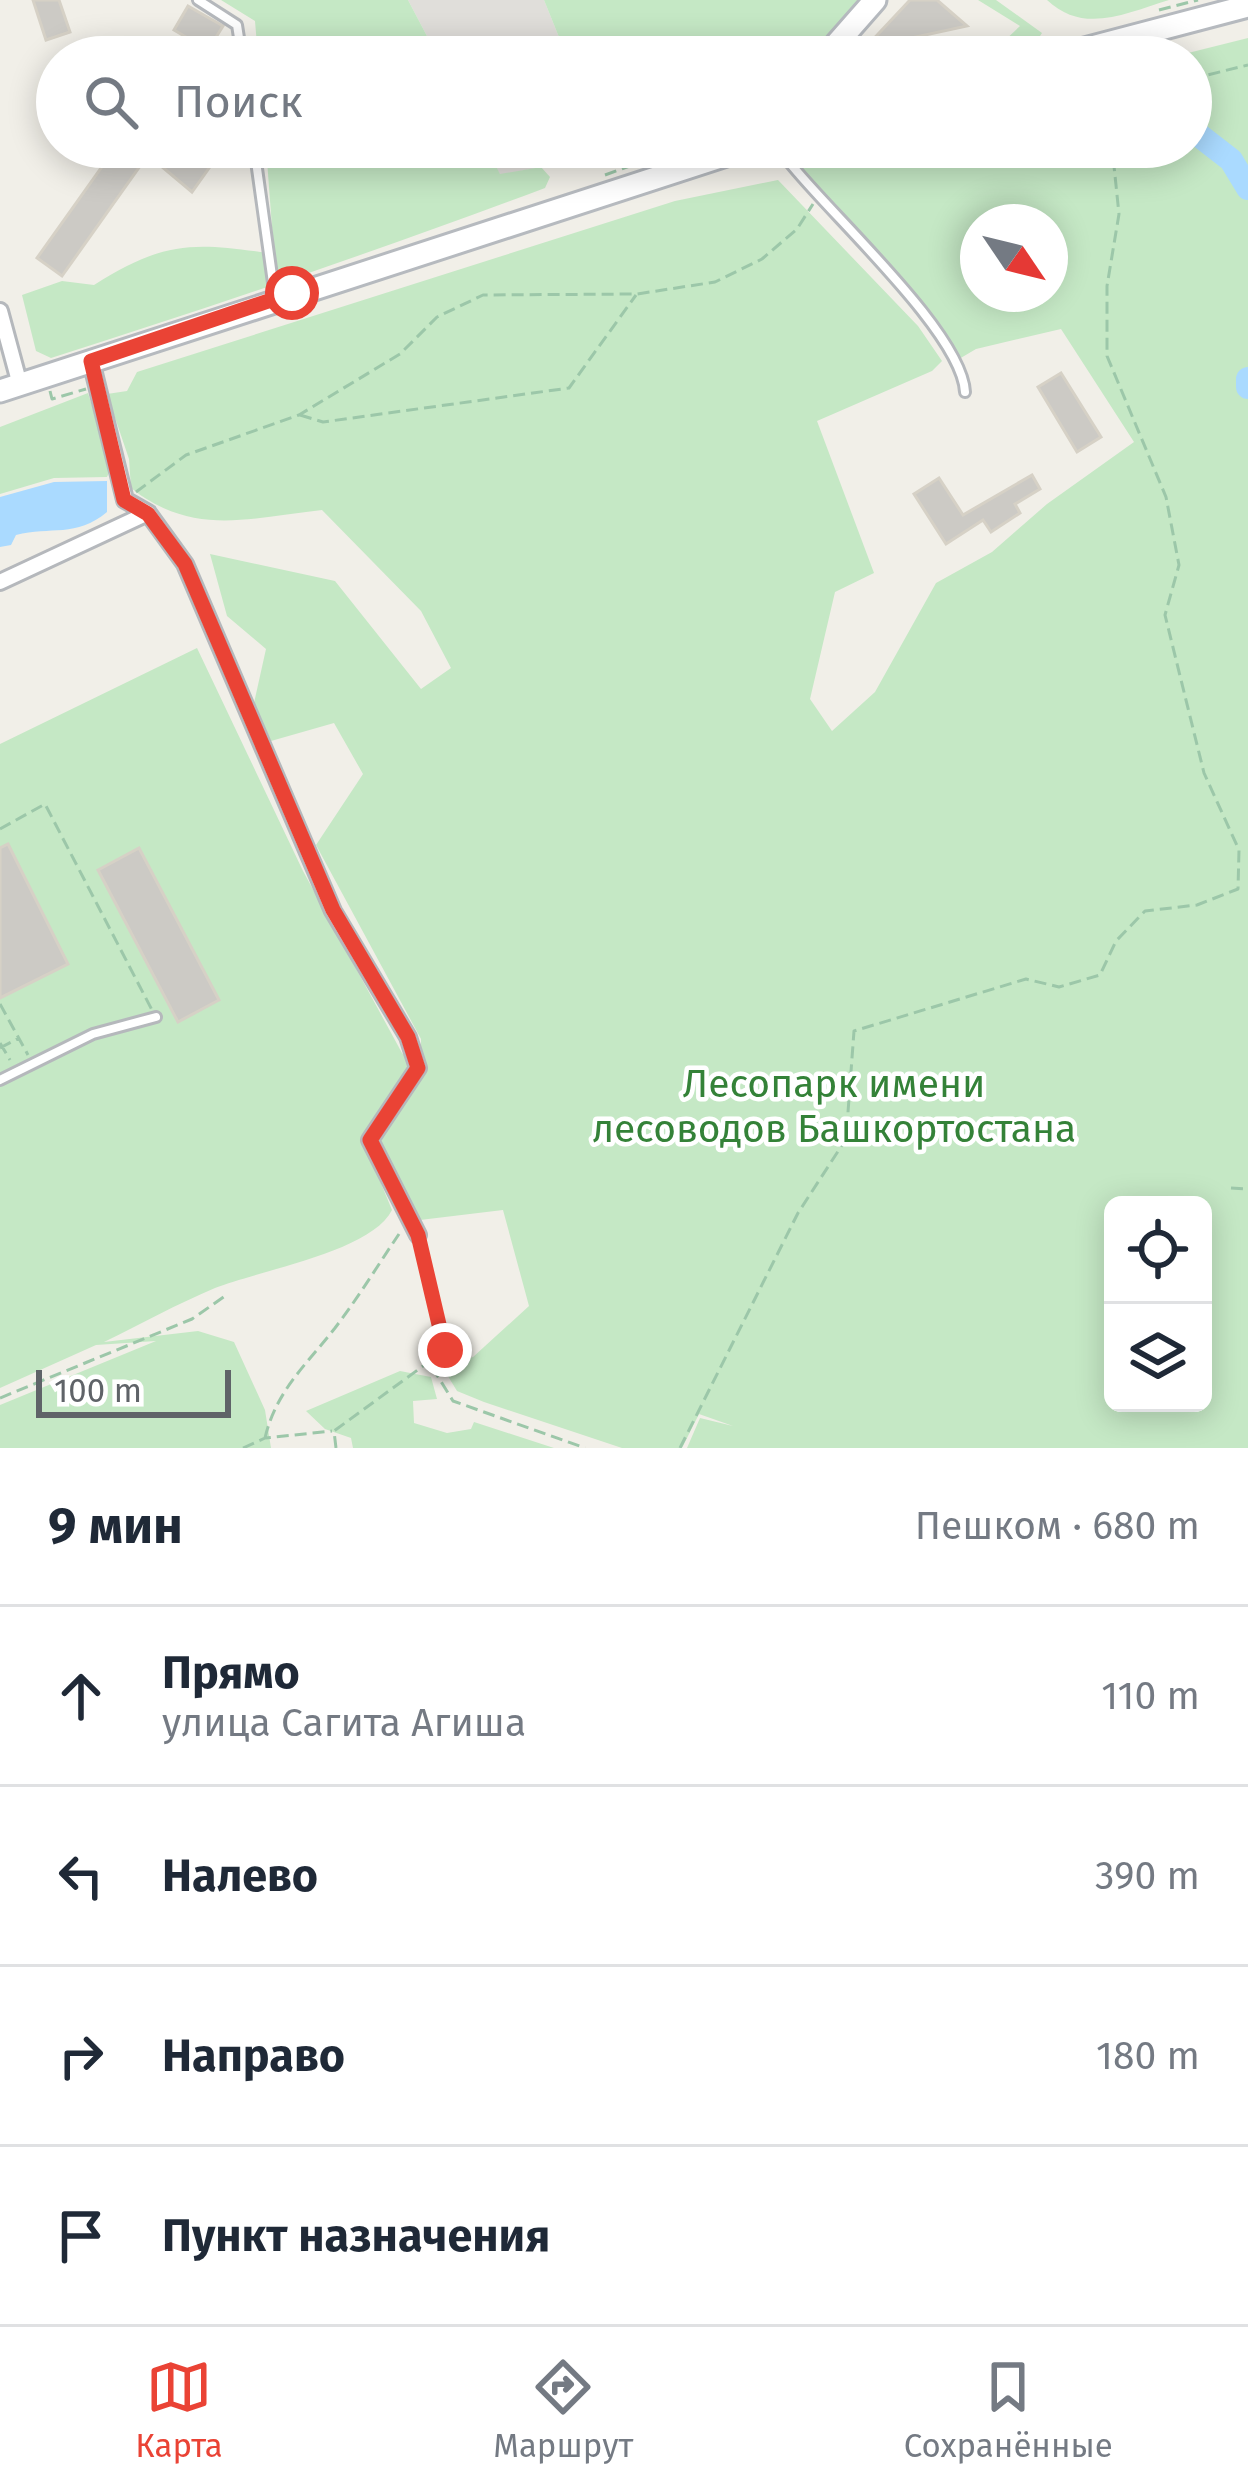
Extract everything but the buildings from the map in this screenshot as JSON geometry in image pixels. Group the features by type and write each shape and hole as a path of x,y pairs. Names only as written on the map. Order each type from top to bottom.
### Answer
{"main road":[{"path":"843,36 874,0"},
{"path":"1134,36 1248,6"},
{"path":"10,388 674,168"}],"street":[{"path":"0,311 10,388"},
{"path":"91,361 124,500 148,514 185,564 333,910 408,1037 418,1068 370,1140 410,1232"},
{"path":"0,582 148,514"}],"lane":[{"path":"198,0 237,25 239,36"},
{"path":"257,168 274,290"},
{"path":"794,168 910,297 964,374 965,392"},
{"path":"0,1081 93,1034 156,1017"},
{"path":"410,1232 433,1225"}],"path":[{"path":"1212,74 1248,65"},
{"path":"680,1448 798,1213 846,1139 854,1031 1026,980 1058,987 1100,975 1116,941 1145,911 1197,905 1238,889 1239,850 1204,773 1165,615 1179,565 1166,497 1107,356 1107,286 1119,214 1114,168"},
{"path":"124,500 186,455 299,415 400,354 437,317 483,295 637,293 715,282 763,259 797,229 818,197"},
{"path":"299,415 323,422 568,388 637,293"},
{"path":"46,378 52,400 97,386"},
{"path":"0,829 45,804 156,1017"},
{"path":"0,1004 33,1064"},
{"path":"17,1072 1,1046 19,1038"},
{"path":"1231,1188 1248,1189"},
{"path":"243,1448 265,1438 334,1431 377,1396 431,1366 445,1350 410,1232"},
{"path":"265,1438 271,1412 296,1371 410,1232"},
{"path":"0,1398 192,1319 228,1294"},
{"path":"431,1366 453,1401 585,1448"},
{"path":"334,1431 336,1448"}],"shaded area":[{"path":"408,0 544,0 559,36 427,36"},
{"path":"496,168 536,168 500,175"}],"green space":[{"path":"221,0 408,0 427,36 256,36 255,21"},
{"path":"544,0 858,0 826,36 559,36"},
{"path":"978,0 996,0 1042,33 1009,36 1020,26"},
{"path":"1047,0 1169,0 1091,19 1061,11"},
{"name":"Лесопарк имени лесоводов Башкортостана","path":"1248,38 1248,1448 687,1448 700,1418 733,1426 699,1414 682,1448 622,1448 484,1402 457,1391 443,1368 473,1357 529,1306 503,1210 420,1220 378,1138 363,1140 392,1210 380,1225 339,1248 215,1288 104,1342 198,1331 234,1342 265,1410 271,1448 0,1448 0,1405 156,1341 96,1345 0,1388 0,744 197,648 303,871 402,1053 421,1074 421,1039 316,845 363,774 334,723 271,741 254,703 266,649 227,616 210,554 335,581 421,689 451,668 421,611 322,510 199,519 154,503 131,488 129,459 107,394 127,391 137,372 675,201 778,180 918,326 942,361 932,371 817,421 874,573 835,592 810,699 832,731 875,692 936,583 992,552 1047,504 1134,442 1061,329 976,349 959,359 826,205 802,168 1212,168 1212,47"},
{"path":"268,168 497,168 500,174 542,168 550,177 545,188 238,297 51,358 36,351 22,295 62,281 94,285 141,259 181,248 222,247 274,254"},
{"path":"88,393 111,468 107,477 54,478 0,494 0,427"},
{"path":"400,1371 431,1377 437,1399 413,1401 414,1423 447,1433 471,1429 474,1422 554,1448 353,1448 351,1438 325,1429 306,1411"}],"water":[{"path":"107,481 107,512 96,520 74,528 16,535 11,545 0,547 0,497 54,482"}],"waterway":[{"path":"1212,145 1231,160 1248,188"},
{"path":"1248,379 1248,387"}],"route":[{"path":"292,293 91,361 124,500 148,514 185,564 333,910 408,1037 418,1068 399,1103 370,1140 418,1235 445,1350"}]}
